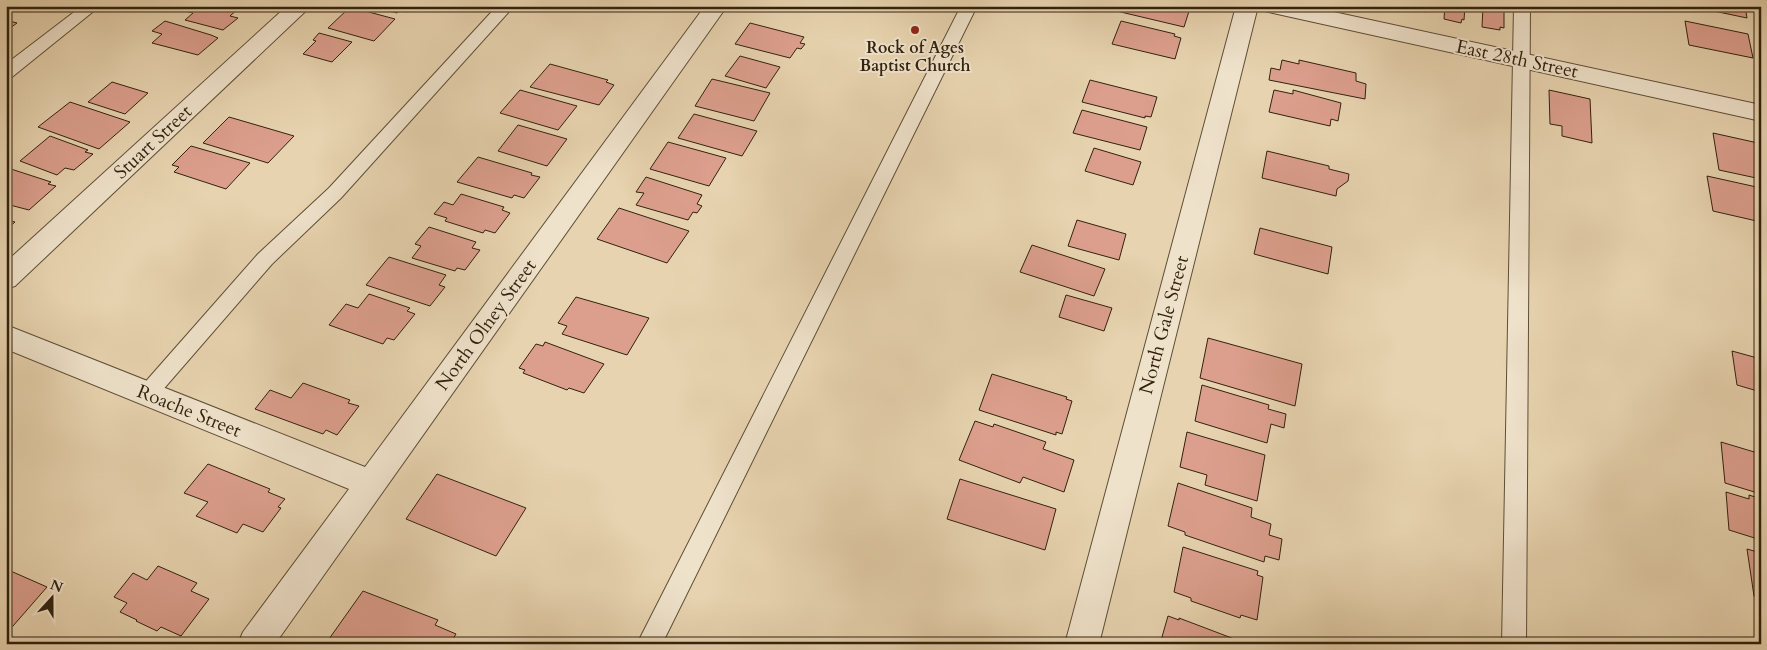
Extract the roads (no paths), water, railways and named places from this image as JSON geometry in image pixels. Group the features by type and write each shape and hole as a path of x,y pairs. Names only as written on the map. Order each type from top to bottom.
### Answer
{"street":[{"name":"Stuart Street","path":"6,278 300,6"},
{"name":"North Olney Street","path":"256,644 716,6"},
{"name":"North Gale Street","path":"1082,644 1247,6"},
{"name":"East 28th Street","path":"1272,6 1761,113"},
{"name":"Roache Street","path":"6,337 371,484"}],"lane":[{"path":"6,73 92,6"},
{"path":"147,394 265,259 335,193 506,6"},
{"path":"649,644 969,6"},
{"path":"1514,644 1522,6"}],"place":[{"name":"Rock of Ages Baptist Church","path":"915,30"}]}
